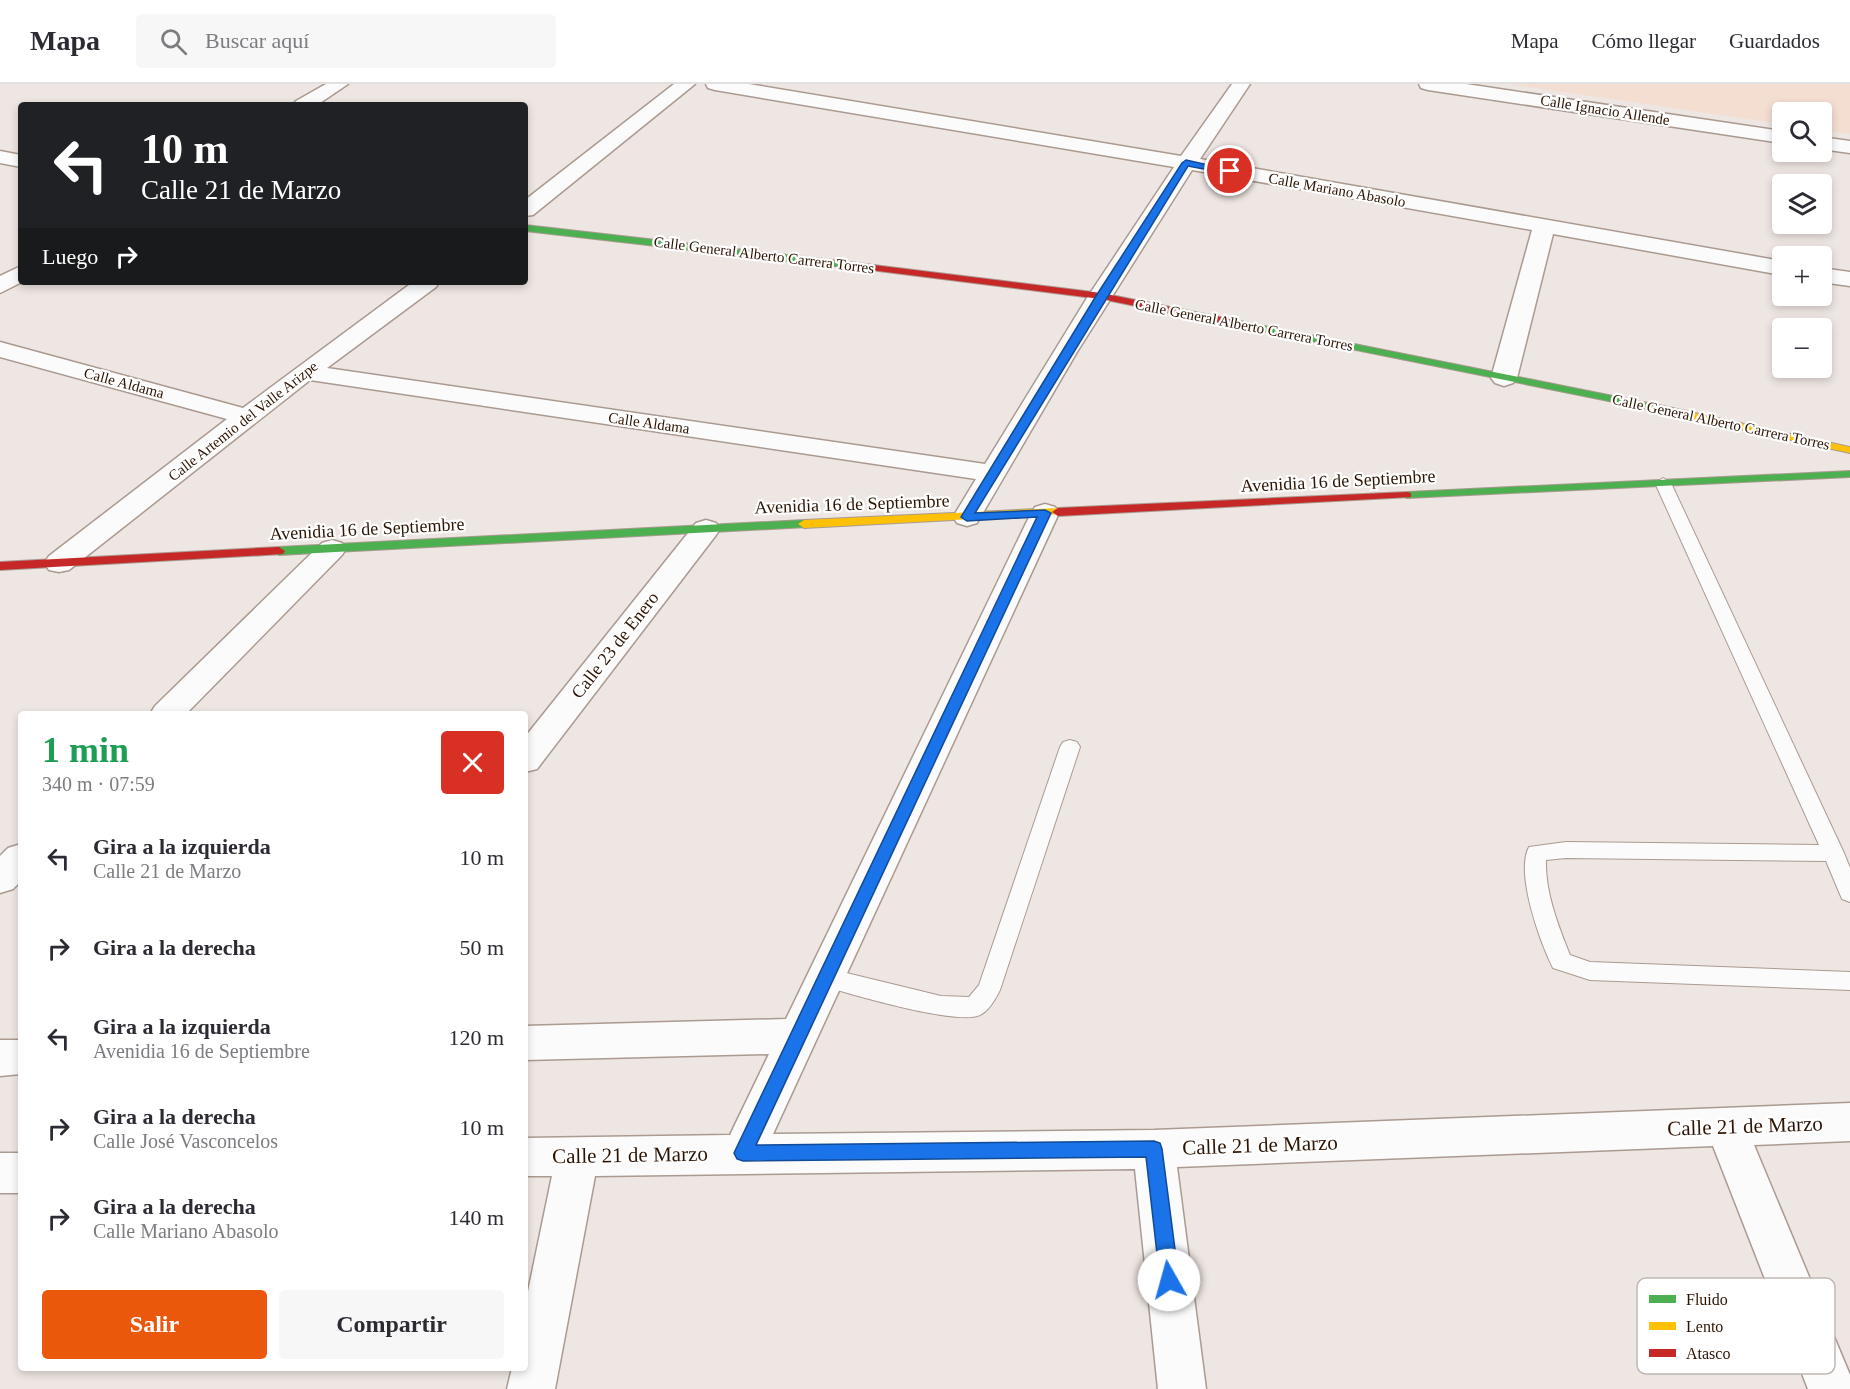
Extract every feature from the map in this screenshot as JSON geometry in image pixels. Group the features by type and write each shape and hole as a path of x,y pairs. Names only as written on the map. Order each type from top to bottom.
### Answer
{"main road":[{"name":"Calle General Alberto Carrera Torres","path":"528,228 707,247 1101,296 1650,406 1850,450"},
{"name":"Avenidia 16 de Septiembre","path":"0,566 706,529 1850,474"}],"street":[{"path":"308,102 339,84"},
{"path":"528,208 686,84"},
{"name":"Calle Mariano Abasolo","path":"715,84 1186,163 1772,266"},
{"path":"967,517 1101,296 1186,163 1241,84"},
{"name":"Calle Ignacio Allende","path":"1428,84 1465,87 1772,135"},
{"path":"1832,145 1850,147"},
{"path":"0,157 18,160"},
{"path":"1504,378 1544,227"},
{"path":"0,286 18,275"},
{"path":"1832,276 1850,279"},
{"name":"Calle Artemio del Valle Arizpe","path":"59,563 305,372 424,285"},
{"name":"Calle Aldama","path":"0,349 248,417"},
{"name":"Calle Aldama","path":"305,372 992,473"},
{"path":"743,1153 1045,513"},
{"name":"Calle 23 de Enero","path":"528,756 706,529"},
{"path":"169,711 332,549"},
{"path":"0,879 18,861"},
{"path":"528,1043 799,1036"},
{"path":"0,1058 18,1058"},
{"name":"Calle 21 de Marzo","path":"528,1157 1154,1149 1850,1122"},
{"path":"1726,1127 1787,1278"},
{"path":"1154,1149 1182,1389"},
{"path":"531,1389 578,1155"},
{"path":"0,1173 18,1173"},
{"path":"1826,1374 1832,1389"}],"lane":[{"path":"1663,483 1850,893"},
{"path":"826,977 941,1006 975,1007 989,990 1070,747"},
{"path":"1833,853 1566,850 1536,853 1534,871 1561,961 1590,971 1850,981"}],"shaded area":[{"path":"1508,84 1850,84 1850,134 1832,132 1832,102 1772,102 1772,123"}],"traffic: fast":[{"path":"528,228 849,265"},
{"path":"1230,322 1663,409"},
{"path":"1407,495 1850,474"},
{"path":"279,551 804,524"}],"traffic: slow":[{"path":"1663,409 1850,450"},
{"path":"804,524 1058,512"}],"traffic: jam":[{"path":"849,265 1101,296 1230,322"},
{"path":"1058,512 1407,495"},
{"path":"0,566 279,551"}],"route":[{"path":"1169,1280 1154,1149 743,1153 1045,513 967,517 1101,296 1186,163 1230,171"}]}
